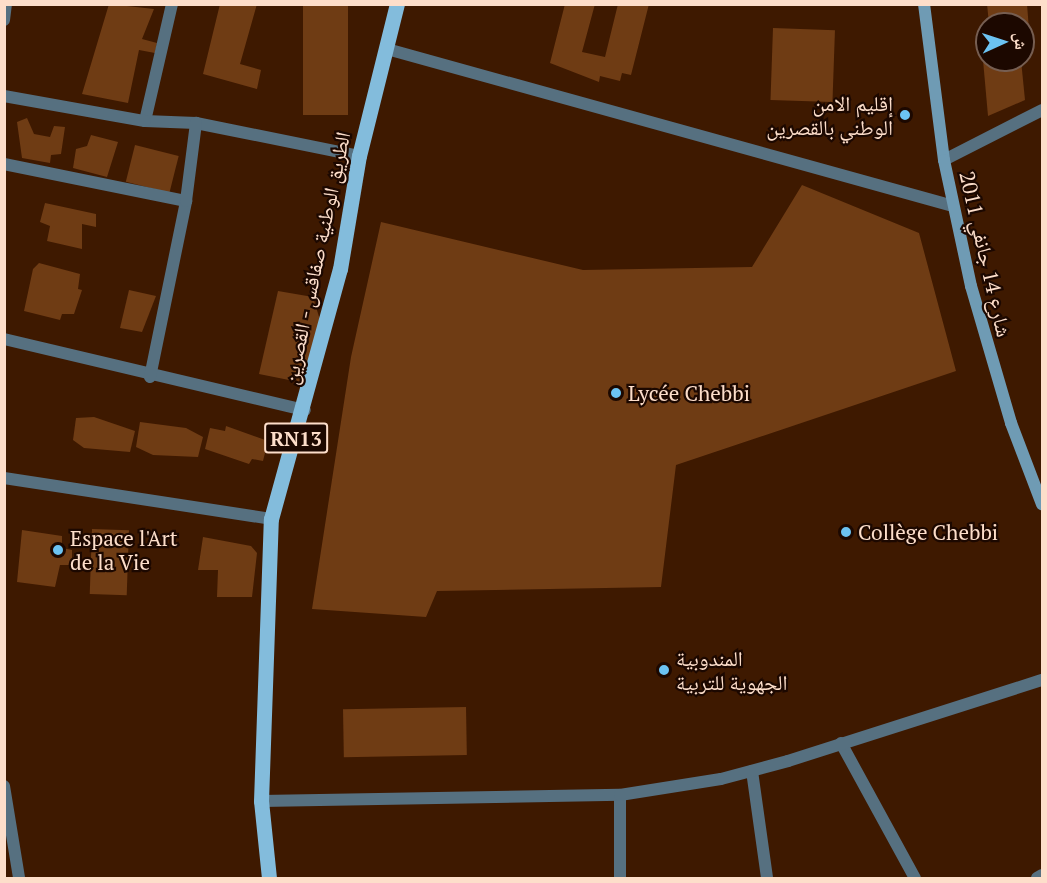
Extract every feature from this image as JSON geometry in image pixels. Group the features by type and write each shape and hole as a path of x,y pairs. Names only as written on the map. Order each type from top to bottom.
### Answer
{"main road":[{"name":"الطريق الوطنية صفاقس - القصرين","path":"269,879 261,801 271,519 304,410 340,269 359,156 397,4"},
{"name":"شارع 14 جانفي 2011","path":"924,4 944,160 953,206 991,357 1039,485 1042,504"}],"street":[{"path":"4,20 6,4"},
{"path":"145,121 172,4"},
{"path":"387,49 953,206"},
{"path":"4,96 145,121 195,123 359,156"},
{"path":"944,160 1042,110"},
{"path":"150,377 186,201 195,123"},
{"path":"4,164 186,201"},
{"path":"4,339 150,377 304,410"},
{"path":"4,478 271,519"},
{"path":"261,801 620,795 752,771 1042,680"},
{"path":"841,743 915,879"},
{"path":"752,771 767,879"},
{"path":"4,786 19,879"},
{"path":"620,795 620,879"},
{"path":"1037,879 1042,875"}],"building":[{"path":"109,4 154,9 142,39 157,43 155,53 139,50 128,103 82,94"},
{"path":"220,4 257,4 240,64 261,70 257,89 203,74"},
{"path":"303,4 348,4 348,115 303,115"},
{"path":"565,4 595,4 582,52 605,57 618,4 649,4 631,75 622,73 620,81 600,76 599,82 550,63"},
{"path":"987,4 1027,4 1028,12 988,12"},
{"path":"773,28 835,30 832,102 770,100"},
{"path":"984,72 1022,72 1025,100 988,116"},
{"path":"27,118 34,134 50,137 54,126 65,127 61,154 51,155 50,163 22,158 17,122"},
{"path":"91,135 118,142 107,177 73,168 76,149 87,146"},
{"path":"135,145 179,156 169,193 126,182"},
{"name":"Lycée Chebbi","path":"802,185 919,233 956,371 676,465 661,587 437,591 426,617 312,609 351,357 381,222 583,270 752,267"},
{"path":"45,203 96,214 96,227 82,224 82,249 47,241 50,226 40,222"},
{"path":"39,263 80,274 78,289 82,290 74,314 62,314 60,320 24,311 33,269"},
{"path":"129,290 156,296 142,332 120,328"},
{"path":"278,291 313,297 320,320 304,383 259,374"},
{"path":"94,417 135,431 130,452 84,448 73,440 76,418"},
{"path":"140,422 186,428 203,437 198,457 153,455 136,447"},
{"path":"226,426 268,441 263,461 252,459 249,464 205,449 210,428 225,431"},
{"path":"92,529 129,530 127,595 90,594"},
{"path":"22,530 62,536 62,548 72,550 72,565 60,565 55,587 17,582"},
{"path":"203,537 251,546 257,553 252,597 217,597 218,570 198,570"},
{"path":"466,707 467,755 344,757 343,709"}],"place":[{"name":"إقليم الامن الوطني بالقصرين","path":"905,115"},
{"name":"Lycée Chebbi","path":"616,393"},
{"name":"Collège Chebbi","path":"846,532"},
{"name":"Espace l'Art de la Vie","path":"58,550"},
{"name":"المندوبية الجهوية للتربية","path":"664,670"}]}
